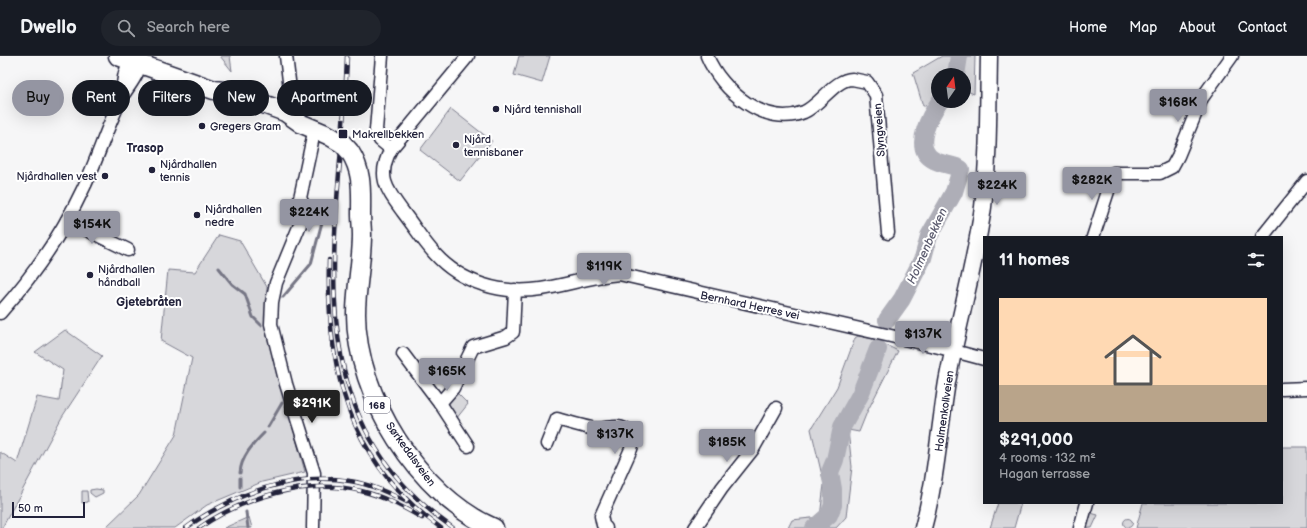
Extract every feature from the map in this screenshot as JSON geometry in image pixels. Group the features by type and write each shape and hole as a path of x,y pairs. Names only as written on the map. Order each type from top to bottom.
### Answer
{"main road":[{"name":"Holmenkollveien","path":"924,528 933,487 945,395 973,267 984,193 989,56"},
{"name":"Sørkedalsveien","path":"135,58 216,82 231,92 277,109"},
{"name":"Sørkedalsveien","path":"306,116 323,133 351,145 364,154 371,178 370,204 362,235 356,307 360,357 375,401 394,434 436,489 467,514 494,528"}],"street":[{"path":"286,56 289,80"},
{"path":"382,56 376,130 380,140 392,149"},
{"name":"Bernhard Herres vei","path":"468,56 392,149 387,157 384,173 385,184 392,198 434,253 452,269 464,277 487,286 515,290 539,289 619,274 954,350 983,359"},
{"name":"Slyngveien","path":"706,56 720,78 743,101 764,111 784,116 795,115 812,107 844,81 851,79 867,82 876,95 884,204 888,233"},
{"path":"1093,236 1114,173 1160,173 1172,167 1202,98 1232,56"},
{"path":"0,313 35,267 67,220 85,186 122,96 124,75 135,58"},
{"path":"313,528 314,473 286,384 271,324 272,302 276,283 306,210 300,198 323,133"},
{"path":"1263,236 1307,181"},
{"path":"67,220 128,250"},
{"path":"440,404 453,388 473,347 506,337 513,332 515,290"},
{"path":"404,354 468,446"},
{"path":"1283,389 1307,388"},
{"path":"695,528 722,488 753,450 776,408"},
{"path":"547,444 557,419 592,429 614,426 627,429 634,438 631,449 601,516 603,526 606,528"},
{"path":"1080,528 1087,504"}],"shaded area":[{"path":"220,56 230,56 232,71"},
{"path":"519,56 550,56 542,83 514,75"},
{"path":"942,56 975,56 974,94 971,93 971,68 931,68 931,105 923,106 913,73"},
{"name":"Njård tennisbaner","path":"451,109 492,141 460,181 420,150"},
{"path":"219,235 240,241 267,287 266,333 285,389 288,409 305,472 262,482 207,505 175,528 105,528 139,495 176,435 192,358 161,341 168,270 195,272"},
{"path":"65,330 102,356 62,417 2,528 0,528 0,452 17,463 37,397 59,401 63,370 35,352"},
{"path":"858,336 874,339 898,351 867,412 859,432 848,430 852,467 846,517 836,528 788,528 792,520 820,517 824,484 811,429 837,387 855,338"},
{"path":"454,392 468,404 456,419 446,404"},
{"path":"1283,447 1307,447 1307,528 1136,528 1143,504 1283,504"},
{"path":"90,490 103,490 103,493 95,497 90,493"},
{"path":"82,491 87,491 88,502 82,503"},
{"path":"998,504 1021,504 1014,528 990,528"},
{"path":"1087,512 1098,515 1092,528 1082,528"},
{"path":"249,517 252,528 224,528"},
{"path":"1126,519 1130,519 1132,523 1130,527 1126,527 1124,525 1124,521"}],"waterway":[{"name":"Holmenbekken","path":"957,68 959,56"},
{"name":"Holmenbekken","path":"887,320 902,299 923,258 929,236 954,192 961,169 932,159 926,153 923,138 928,122 936,108"},
{"name":"Makrellbekken","path":"283,297 311,264 327,203"},
{"path":"219,268 232,284 245,294 253,317 261,325"},
{"name":"Holmenbekken","path":"814,528 829,515 833,505 833,489 830,472 835,460 842,427 860,395 878,349"},
{"name":"Makrellbekken","path":"268,427 282,403"},
{"name":"Makrellbekken","path":"240,473 245,456 264,433"},
{"name":"Makrellbekken","path":"240,478 240,487"},
{"name":"Makrellbekken","path":"246,512 248,528"}],"railway":[{"path":"347,56 334,250 336,313 345,373 365,429 400,481 453,528"},
{"path":"329,260 329,300 332,338 339,375 349,410 364,443 384,473 409,502 441,528"},
{"path":"186,528 223,505 243,496 264,488 307,479 329,479 357,482 379,489 407,502"},
{"path":"199,528 236,507 256,499 276,493 319,487 340,488 369,493 393,502 422,518"}],"place":[{"name":"Njård tennishall","path":"496,109"},
{"name":"Gregers Gram","path":"202,126"},
{"name":"Makrellbekken","path":"343,134"},
{"name":"Njård tennisbaner","path":"456,145"},
{"name":"Njårdhallen tennis","path":"152,170"},
{"name":"Njårdhallen vest","path":"105,176"},
{"name":"Njårdhallen nedre","path":"197,215"},
{"name":"Njårdhallen håndball","path":"90,275"}],"district":[{"name":"Trasop","path":"145,148"},
{"name":"Gjetebråten","path":"149,302"}]}
